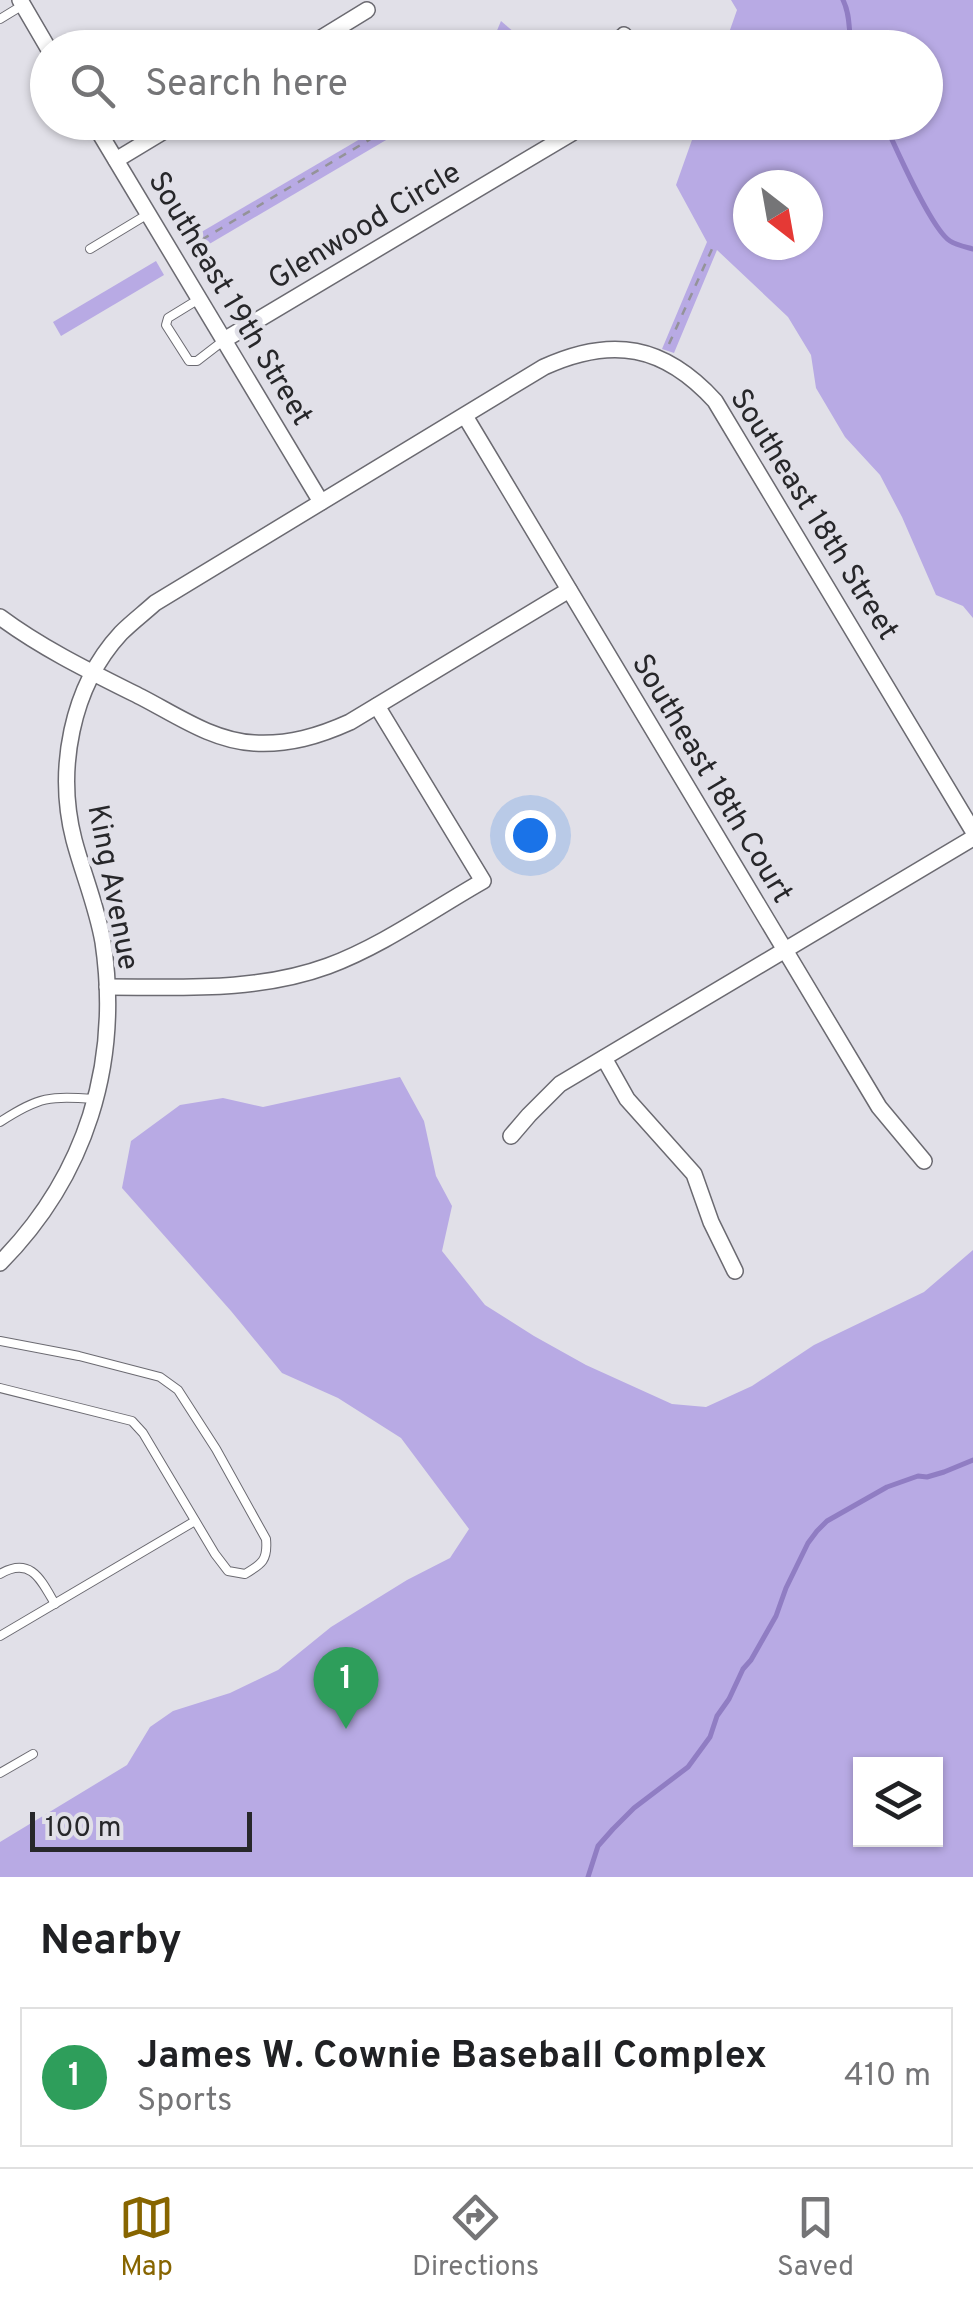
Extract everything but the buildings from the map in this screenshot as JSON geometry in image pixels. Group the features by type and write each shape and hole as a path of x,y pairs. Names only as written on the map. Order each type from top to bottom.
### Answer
{"street":[{"path":"21,2 37,30"},
{"path":"334,30 367,10"},
{"name":"Southeast 19th Street","path":"104,140 321,502"},
{"path":"116,160 149,140"},
{"name":"Glenwood Circle","path":"224,340 560,140"},
{"name":"Southeast 18th Street","path":"532,375 568,356 595,350 636,351 662,359 696,381 723,412 973,834"},
{"name":"King Avenue","path":"0,1263 26,1236 66,1178 81,1146 103,1067 107,987 102,942 74,837 66,787 70,737 77,708 93,672 122,632 155,602 532,375"},
{"name":"Southeast 18th Court","path":"464,416 879,1107 924,1161"},
{"path":"0,617 93,672 218,736 251,743 285,743 319,736 350,722 569,590"},
{"path":"107,987 226,986 294,976 359,952 483,881 377,706"},
{"path":"511,1136 560,1084 973,834"},
{"path":"604,1058 627,1099 694,1174 711,1222 735,1271"}],"lane":[{"path":"0,19 21,2"},
{"path":"90,250 148,214"},
{"path":"199,298 168,318 166,325 189,360 197,361 224,340"},
{"path":"0,1122 30,1103 57,1096 96,1099"},
{"path":"0,1341 160,1377 178,1390 216,1448 266,1539 267,1552 260,1566 245,1574 228,1571 144,1433 132,1421 0,1388"},
{"path":"0,1636 195,1520"},
{"path":"0,1574 23,1566 34,1571 55,1604"},
{"path":"0,1773 33,1754"}],"path":[{"path":"174,256 369,140"},
{"path":"662,359 712,249"}],"shaded area":[{"path":"731,0 973,0 973,618 963,606 936,595 880,475 845,437 816,388 811,355 788,317 717,250 674,353 662,349 707,242 676,185 692,140 943,140 943,30 730,30 737,10"},
{"path":"501,21 511,30 497,30"},
{"path":"358,140 386,140 194,253 186,241"},
{"path":"156,261 164,275 61,336 53,322"},
{"path":"400,1077 424,1121 436,1176 452,1206 442,1251 485,1305 586,1365 672,1404 706,1407 752,1386 814,1345 924,1292 973,1250 973,1877 0,1877 0,1842 127,1765 150,1727 173,1711 230,1693 278,1670 331,1627 450,1558 469,1529 401,1438 338,1398 282,1373 122,1188 131,1141 180,1105 223,1098 263,1107"}],"waterway":[{"path":"843,0 850,30"},
{"path":"892,140 933,221 950,241 973,249"},
{"path":"588,1877 598,1846 634,1808 688,1767 710,1737 717,1716 776,1616 786,1588 817,1531 827,1521 887,1487 973,1460"}],"place":[{"name":"James W. Cownie Baseball Complex","path":"346,1729"}]}
